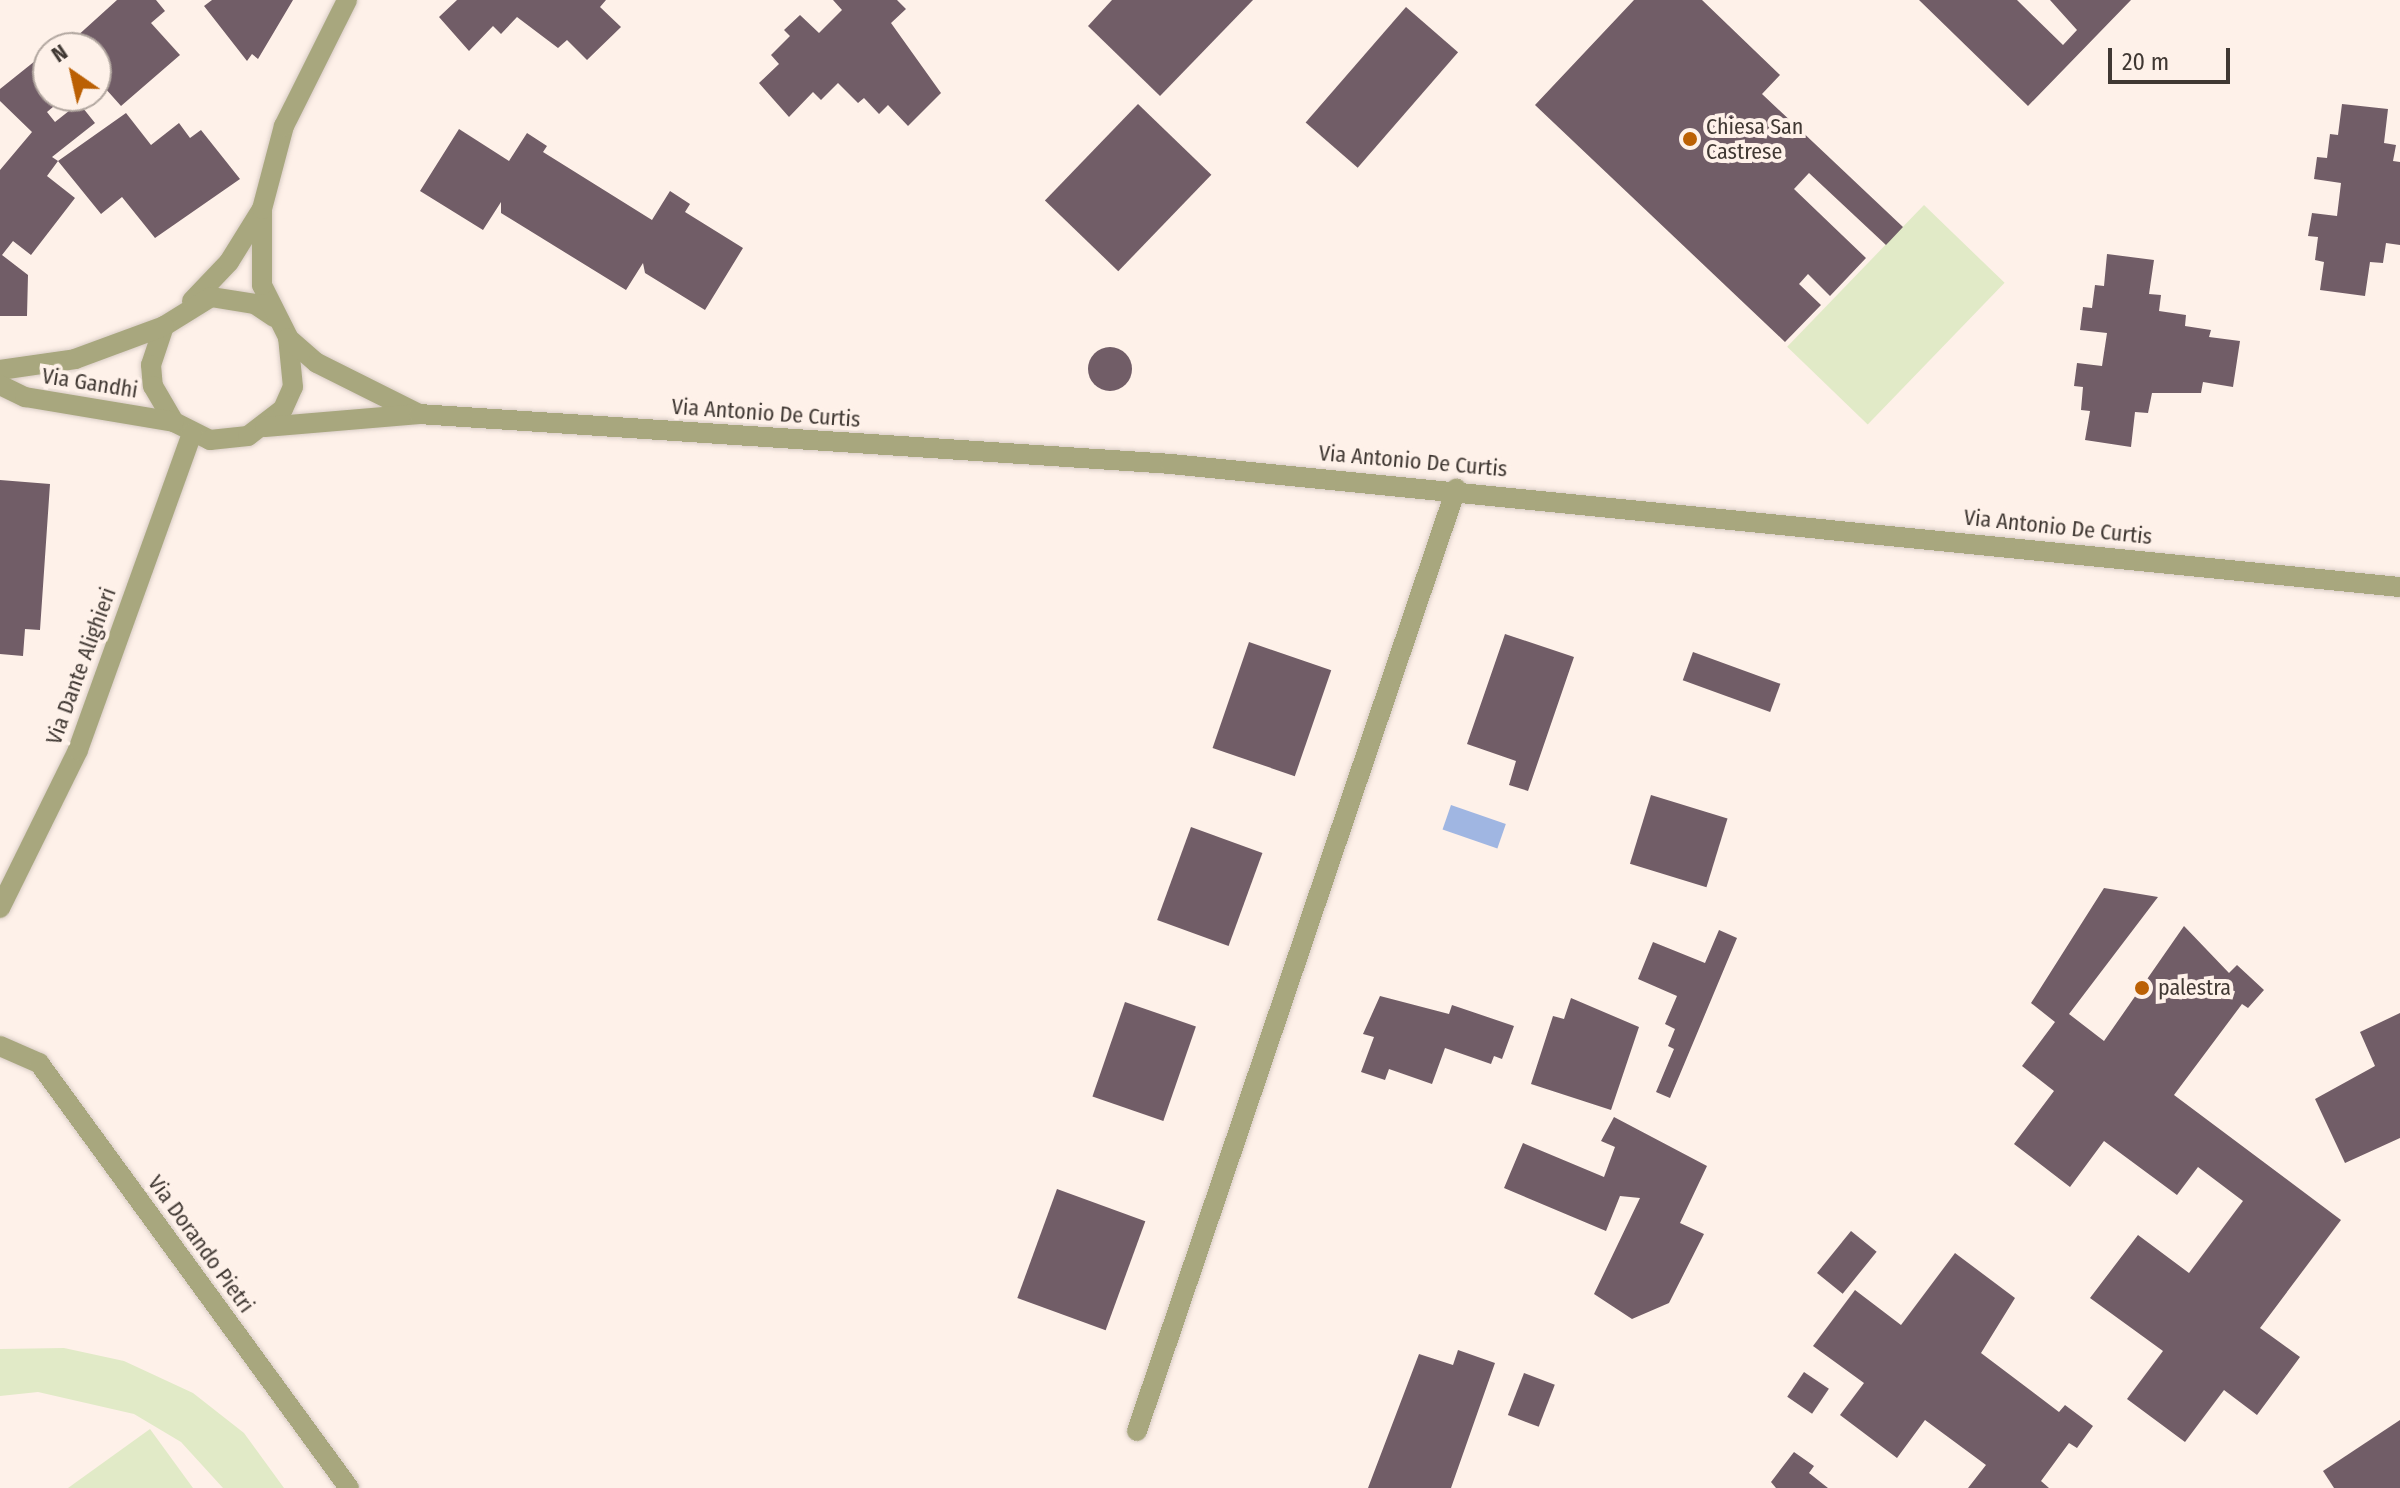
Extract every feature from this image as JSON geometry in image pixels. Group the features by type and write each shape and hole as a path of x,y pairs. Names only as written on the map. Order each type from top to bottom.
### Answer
{"street":[{"path":"262,209 229,262 189,305 164,326 151,365 153,386 174,422 192,433 229,440 265,427 293,387 288,337 274,317 262,285 262,209 284,126 342,2"},
{"path":"189,305 233,297 274,317"},
{"name":"Via Gandhi","path":"0,370 75,359 164,326"},
{"name":"Via Antonio De Curtis","path":"288,337 317,363 419,414"},
{"name":"Via Gandhi","path":"0,385 25,397 174,422"},
{"name":"Via Antonio De Curtis","path":"265,427 419,414 1456,489 2400,587"},
{"name":"Via Dante Alighieri","path":"0,908 78,750 192,433"},
{"path":"1137,1431 1456,489"},
{"name":"Via Dorando Pietri","path":"0,1046 39,1063 349,1488"}],"green space":[{"path":"1924,205 2005,283 1868,425 1787,347"},
{"path":"64,1348 124,1361 193,1393 244,1433 284,1488 223,1488 181,1442 134,1414 38,1392 0,1396 0,1349"},
{"path":"150,1429 193,1488 68,1488"}],"water":[{"path":"1451,805 1506,824 1497,848 1443,830"}],"building":[{"path":"117,0 156,0 165,11 151,23 180,55 121,106 112,96 112,32 82,32"},
{"path":"212,0 293,0 258,59 252,54 247,61 204,6"},
{"path":"457,0 606,0 600,7 621,27 587,60 567,40 558,48 517,17 501,34 493,26 469,51 439,17"},
{"path":"833,0 897,0 906,9 891,23 941,93 908,126 888,105 879,114 864,98 858,103 838,83 821,100 813,92 789,117 759,83 779,64 771,55 790,36 784,30 800,15 819,33 842,10"},
{"path":"1112,0 1253,0 1160,96 1088,26"},
{"name":"Chiesa San Castrese","path":"1634,0 1702,0 1780,75 1762,94 1903,227 1886,245 1809,173 1794,189 1866,258 1830,296 1808,274 1799,284 1821,305 1785,342 1535,105"},
{"path":"1919,0 2017,0 2063,45 2077,30 2050,0 2131,0 2028,106"},
{"path":"1406,7 1458,52 1358,168 1306,122"},
{"path":"32,63 32,112 47,112 55,122 68,112 86,112 95,123 52,157 58,161 47,176 75,198 31,255 13,241 2,255 28,275 27,316 0,316 0,170 32,132 0,101 0,89"},
{"path":"1138,104 1211,175 1118,271 1045,200"},
{"path":"2342,104 2388,109 2384,143 2396,145 2393,161 2400,162 2400,245 2386,243 2383,263 2370,262 2365,296 2320,290 2324,262 2315,260 2318,237 2308,236 2312,213 2337,216 2341,183 2314,179 2317,157 2327,158 2330,134 2338,135"},
{"path":"126,113 151,145 179,123 190,138 201,130 240,179 155,238 122,197 101,214 58,161"},
{"path":"459,129 509,161 527,133 547,146 543,152 652,220 670,191 690,204 685,212 743,248 705,310 645,273 643,263 626,290 501,213 501,202 483,230 420,191"},
{"path":"2107,254 2154,260 2149,294 2161,295 2159,311 2186,315 2185,326 2211,330 2209,337 2240,341 2233,387 2203,382 2201,393 2152,393 2148,413 2135,412 2131,447 2085,440 2090,411 2081,410 2083,387 2074,386 2077,363 2102,366 2107,333 2080,330 2083,307 2092,308 2095,285 2104,286"},
{"path":"1110,347 1126,353 1132,369 1126,385 1110,391 1094,385 1088,369 1094,353"},
{"path":"0,480 50,484 40,630 25,629 23,656 0,654"},
{"path":"1505,634 1574,657 1528,791 1509,785 1516,761 1467,744"},
{"path":"1249,642 1331,670 1295,776 1213,748"},
{"path":"1693,652 1780,684 1770,712 1683,680"},
{"path":"1651,795 1728,818 1706,887 1630,864"},
{"path":"1191,827 1262,853 1229,946 1157,920"},
{"path":"2104,888 2158,897 2069,1014 2104,1041 2184,926 2229,973 2237,965 2264,990 2248,1008 2242,1004 2174,1095 2341,1220 2260,1328 2300,1357 2257,1415 2224,1390 2185,1442 2127,1399 2163,1351 2090,1298 2138,1235 2189,1273 2243,1201 2198,1167 2177,1195 2104,1141 2070,1187 2014,1144 2054,1091 2022,1066 2055,1022 2031,1003"},
{"path":"1719,930 1737,938 1670,1098 1656,1092 1674,1049 1668,1046 1675,1029 1665,1024 1677,996 1638,979 1653,942 1705,963"},
{"path":"1380,996 1449,1014 1452,1005 1514,1026 1502,1059 1494,1056 1491,1064 1445,1048 1432,1084 1389,1069 1385,1080 1361,1072 1374,1037 1363,1034"},
{"path":"1571,998 1639,1027 1611,1110 1531,1084 1553,1016 1564,1019"},
{"path":"1125,1002 1196,1026 1163,1121 1092,1097"},
{"path":"2400,1013 2400,1138 2345,1163 2315,1099 2375,1066 2360,1032"},
{"path":"1614,1117 1707,1166 1680,1223 1704,1234 1669,1303 1632,1319 1594,1294 1640,1198 1620,1196 1606,1231 1504,1188 1523,1143 1604,1177 1615,1147 1601,1141"},
{"path":"1057,1189 1145,1221 1106,1330 1017,1298"},
{"path":"1851,1231 1877,1252 1843,1294 1817,1273"},
{"path":"1955,1253 2015,1298 1981,1353 2059,1412 2065,1405 2093,1426 2077,1448 2069,1443 2041,1481 2049,1488 1968,1488 1986,1465 1925,1420 1897,1458 1840,1415 1864,1383 1813,1346 1855,1290 1901,1325"},
{"path":"1458,1350 1495,1363 1451,1488 1368,1488 1419,1354 1453,1365"},
{"path":"1804,1372 1829,1389 1812,1414 1787,1397"},
{"path":"1524,1373 1555,1385 1539,1427 1508,1415"},
{"path":"2400,1420 2400,1488 2334,1488 2323,1471"},
{"path":"1794,1452 1814,1466 1809,1473 1828,1488 1776,1488 1771,1482"}],"place":[{"name":"Chiesa San Castrese","path":"1690,139"},
{"name":"palestra","path":"2142,988"}]}
